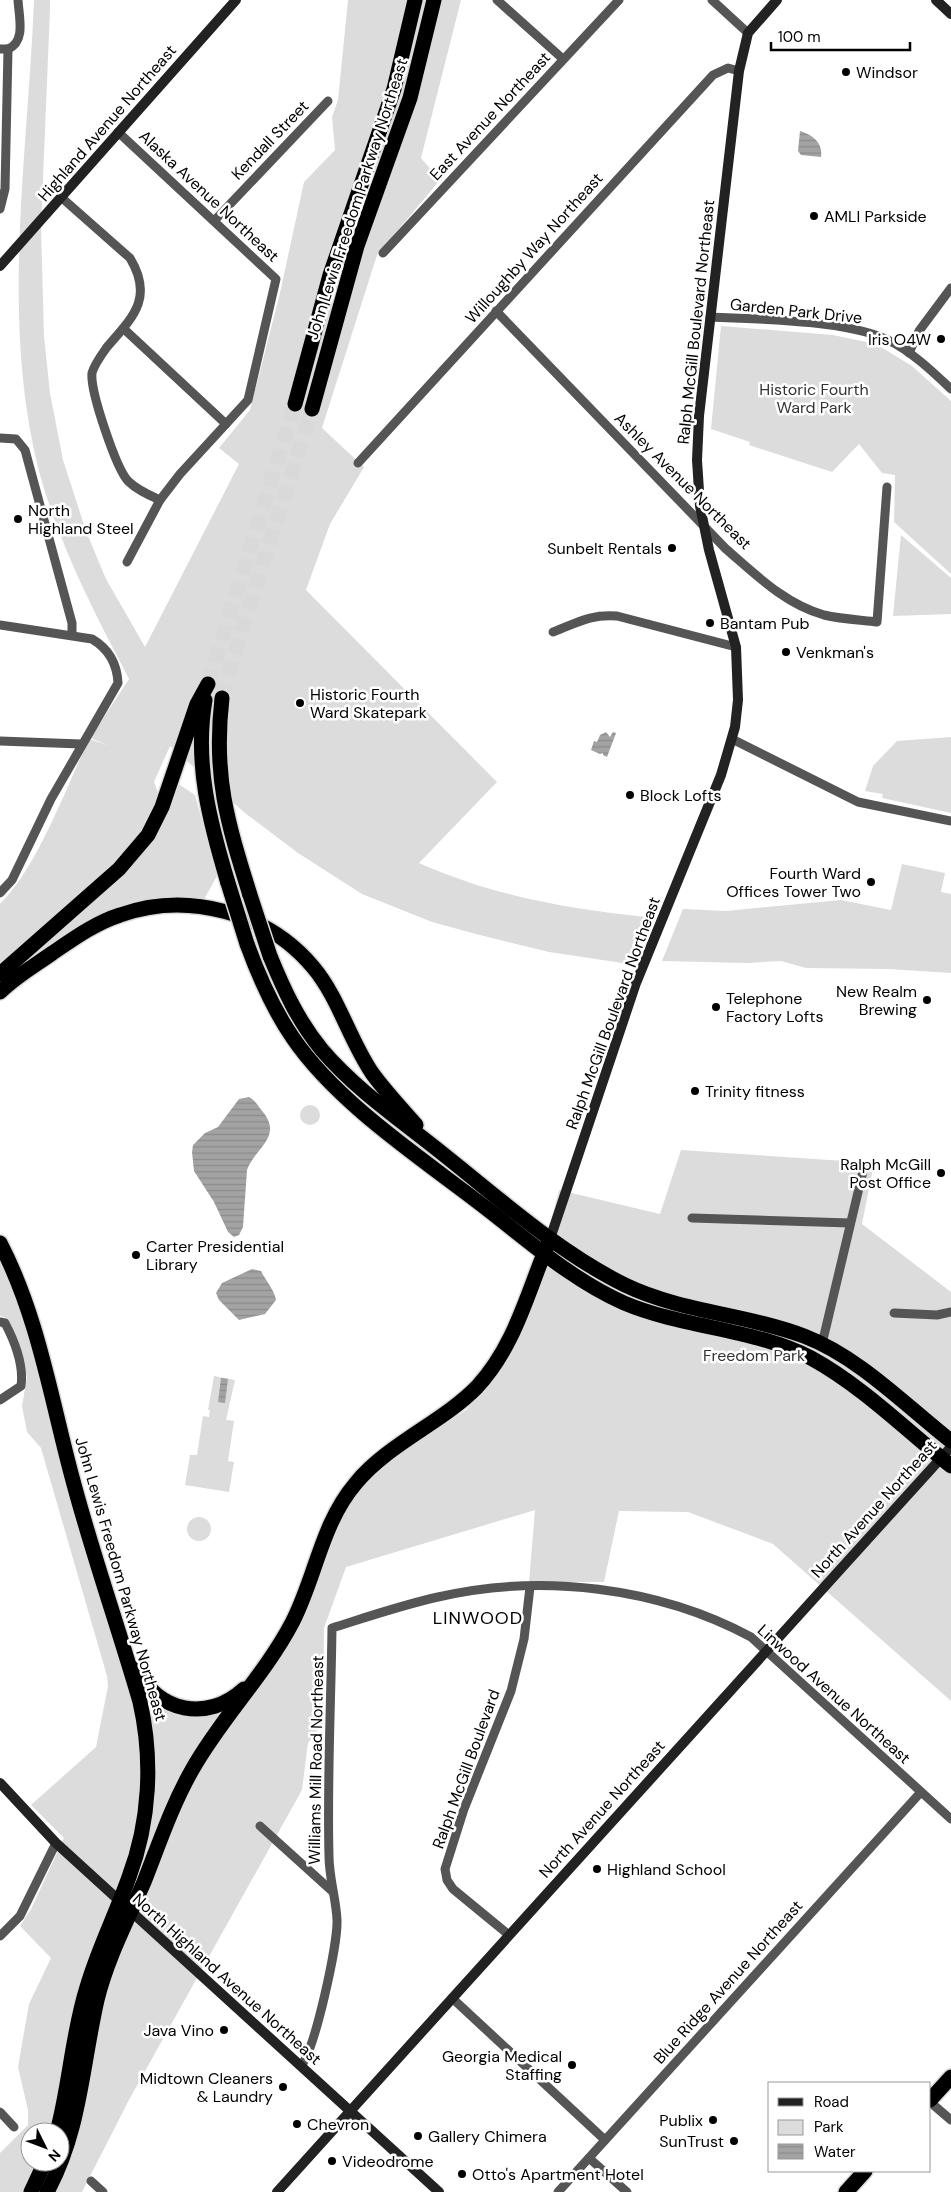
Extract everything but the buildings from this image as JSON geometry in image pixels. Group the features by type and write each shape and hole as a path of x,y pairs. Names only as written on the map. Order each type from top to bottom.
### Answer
{"highway":[{"name":"John Lewis Freedom Parkway Northeast","path":"295,404 330,275 394,89 415,0"},
{"name":"John Lewis Freedom Parkway Northeast","path":"312,409 357,246 410,98 434,0"},
{"path":"0,974 127,860 152,828 170,786 197,704 208,684 203,721 201,762 207,808 228,883 260,980 293,1039 328,1079 390,1134 544,1254 606,1294 646,1312 752,1338 808,1357 862,1393 948,1457"},
{"path":"222,698 218,750 220,783 228,824 270,956 288,1001 322,1050 364,1091 550,1239 609,1277 646,1294 772,1326 822,1344 863,1370 951,1442"},
{"path":"0,992 23,973 64,946 95,926 119,915 144,908 172,905 194,905 226,911 279,936 313,967 332,995 372,1073 434,1147"},
{"path":"47,2192 61,2163 73,2129 101,1985 169,1817 192,1769 270,1659 292,1623 304,1597 319,1549 341,1504 370,1467 475,1389 498,1362 514,1333 550,1239"},
{"name":"John Lewis Freedom Parkway Northeast","path":"0,1243 19,1284 34,1329 98,1570 122,1640 143,1716 148,1776 144,1822 138,1850 86,1987 59,2122"},
{"path":"122,1640 148,1687 165,1701 186,1708 210,1708 227,1702 244,1689 270,1659"},
{"path":"931,2100 951,2077"},
{"path":"30,2192 41,2172"},
{"path":"846,2192 864,2172"}],"main road":[{"name":"Highland Avenue Northeast","path":"0,266 236,0"},
{"path":"748,33 777,0"},
{"path":"936,0 950,11"},
{"name":"Ralph McGill Boulevard Northeast","path":"550,1239 636,982 721,775 732,739 738,700 736,647 705,528 697,460 698,416 739,71 748,33"},
{"name":"North Avenue Northeast","path":"276,2192 766,1650 948,1457"},
{"name":"North Highland Avenue Northeast","path":"0,1784 56,1843 439,2192"}],"street":[{"path":"0,209 4,190 4,49 15,46 20,38 18,0"},
{"path":"497,0 563,59"},
{"name":"East Avenue Northeast","path":"383,253 619,0"},
{"path":"712,0 748,33"},
{"name":"Willoughby Way Northeast","path":"358,463 713,75 728,68 739,71"},
{"name":"Kendall Street","path":"214,221 328,101"},
{"name":"Alaska Avenue Northeast","path":"118,132 276,279 248,400 226,424"},
{"path":"62,198 130,258 138,271 142,285 135,314 101,354 92,373 95,398 122,474 141,491 160,500"},
{"path":"909,353 919,331 951,288"},
{"name":"Ashley Avenue Northeast","path":"496,311 705,528 763,582 791,601 823,615 877,622 887,487"},
{"name":"Garden Park Drive","path":"710,317 852,329 887,339 909,353 951,389"},
{"path":"124,329 226,424 180,474 160,500 126,562"},
{"path":"0,438 16,439 26,450 72,623 72,634"},
{"path":"553,632 583,618 599,615 616,616 736,647"},
{"path":"0,625 72,634 92,639 105,647 117,669 116,688 80,744 12,880 0,892"},
{"path":"732,739 858,802 951,821"},
{"path":"0,741 80,744"},
{"path":"822,1344 864,1167"},
{"path":"692,1218 850,1224"},
{"path":"894,1313 937,1315 951,1312"},
{"path":"0,1322 5,1323 18,1354 21,1386 0,1400"},
{"name":"Linwood Avenue Northeast","path":"332,1628 438,1597 530,1586 599,1590 667,1603 732,1627 751,1638 951,1820"},
{"name":"Ralph McGill Boulevard","path":"509,1935 452,1889 447,1880 445,1869 464,1809 511,1690 524,1639 530,1586"},
{"name":"Williams Mill Road Northeast","path":"301,2066 307,2056 335,1948 337,1922 329,1857 332,1628"},
{"name":"Blue Ridge Avenue Northeast","path":"558,2192 921,1792"},
{"path":"260,1826 333,1892"},
{"path":"0,1936 20,1916 56,1843"},
{"path":"452,1998 606,2140"},
{"path":"931,2102 951,2120"},
{"path":"0,2112 14,2127"},
{"path":"589,2158 627,2192"},
{"path":"91,2181 103,2192"}],"green space":[{"path":"34,0 50,0 41,227 44,336 50,393 63,460 86,531 106,579 145,647 239,464 219,448 250,410 280,293 304,182 335,150 332,117 338,100 348,0 461,0 421,158 440,180 377,255 322,428 364,467 330,524 306,590 497,782 419,863 473,884 530,899 588,910 646,917 629,964 549,952 476,934 432,922 362,894 298,853 245,813 170,746 154,782 160,798 143,831 129,852 0,970 0,904 14,889 38,849 89,739 108,745 90,738 129,679 90,603 67,552 39,471 27,414 21,355 19,296 23,177"},
{"name":"Historic Fourth Ward Park","path":"721,326 833,335 876,344 912,366 951,401 951,574 894,522 895,475 882,473 859,444 832,472 749,445 750,442 711,429"},
{"path":"901,535 951,578 951,614 893,616"},
{"path":"951,737 951,813 882,798 883,794 865,791 873,766 897,741"},
{"path":"177,783 195,795 217,876 202,903 143,905 0,989 0,979 106,885"},
{"path":"902,864 945,873 941,892 951,894 951,973 889,969 806,968 781,961 747,963 662,961 683,909 726,911 841,900 891,910"},
{"path":"310,1105 317,1108 320,1115 317,1122 310,1125 303,1122 300,1115 303,1108"},
{"name":"Freedom Park","path":"681,1150 874,1163 862,1224 951,1292 951,1701 773,1544 688,1512 619,1511 604,1582 529,1582 535,1510 346,1567 324,1628 323,1723 308,1743 302,1790 130,2098 82,2192 0,2192 0,2153 20,2133 20,2172 70,2172 70,2122 28,2122 28,2110 18,2067 29,2004 51,1958 20,1926 31,1909 64,1838 31,1805 96,1747 108,1686 107,1676 41,1448 27,1432 22,1406 27,1377 6,1318 0,1316 0,1254 23,1313 116,1636 163,1705 246,1701 301,1625 322,1571 324,1558 350,1497 386,1463 466,1410 496,1377 523,1331 559,1190 660,1214"},
{"path":"214,1376 235,1380 226,1420 234,1421 228,1461 234,1462 229,1492 185,1485 190,1455 197,1455 203,1416 209,1417 210,1410 208,1410"},
{"path":"199,1517 204,1518 210,1524 210,1534 204,1540 199,1541 194,1540 188,1534 187,1529 188,1524 194,1518"}],"water":[{"path":"800,131 816,140 819,144 821,157 801,155 798,151"},
{"path":"606,732 610,737 613,732 616,733 607,757 603,753 600,754 591,750 594,741 597,742 600,735"},
{"path":"249,1097 263,1112 270,1129 266,1142 247,1170 243,1227 239,1235 234,1237 228,1232 214,1202 194,1171 192,1152 193,1145 205,1133 218,1127 239,1099"},
{"path":"252,1269 261,1271 272,1289 276,1300 265,1314 239,1320 219,1300 216,1293 222,1283"},
{"path":"221,1378 228,1379 225,1403 218,1402"}],"tunnel":[{"path":"208,684 295,404"},
{"path":"222,698 312,409"}],"place":[{"name":"Windsor","path":"846,72"},
{"name":"AMLI Parkside","path":"814,216"},
{"name":"Iris O4W","path":"941,339"},
{"name":"North Highland Steel","path":"18,519"},
{"name":"Sunbelt Rentals","path":"672,548"},
{"name":"Bantam Pub","path":"710,623"},
{"name":"Venkman's","path":"786,652"},
{"name":"Historic Fourth Ward Skatepark","path":"300,703"},
{"name":"Block Lofts","path":"630,795"},
{"name":"Fourth Ward Offices Tower Two","path":"871,882"},
{"name":"New Realm Brewing","path":"927,1000"},
{"name":"Telephone Factory Lofts","path":"716,1007"},
{"name":"Trinity fitness","path":"695,1091"},
{"name":"Ralph McGill Post Office","path":"941,1173"},
{"name":"Carter Presidential Library","path":"136,1255"},
{"name":"Highland School","path":"597,1869"},
{"name":"Java Vino","path":"224,2030"},
{"name":"Georgia Medical Staffing","path":"572,2065"},
{"name":"Midtown Cleaners & Laundry","path":"283,2087"},
{"name":"Publix","path":"713,2120"},
{"name":"Chevron","path":"297,2124"},
{"name":"Gallery Chimera","path":"418,2136"},
{"name":"SunTrust","path":"734,2141"},
{"name":"Videodrome","path":"332,2161"},
{"name":"Otto's Apartment Hotel","path":"462,2174"}],"district":[{"name":"LINWOOD","path":"478,1618"}]}
